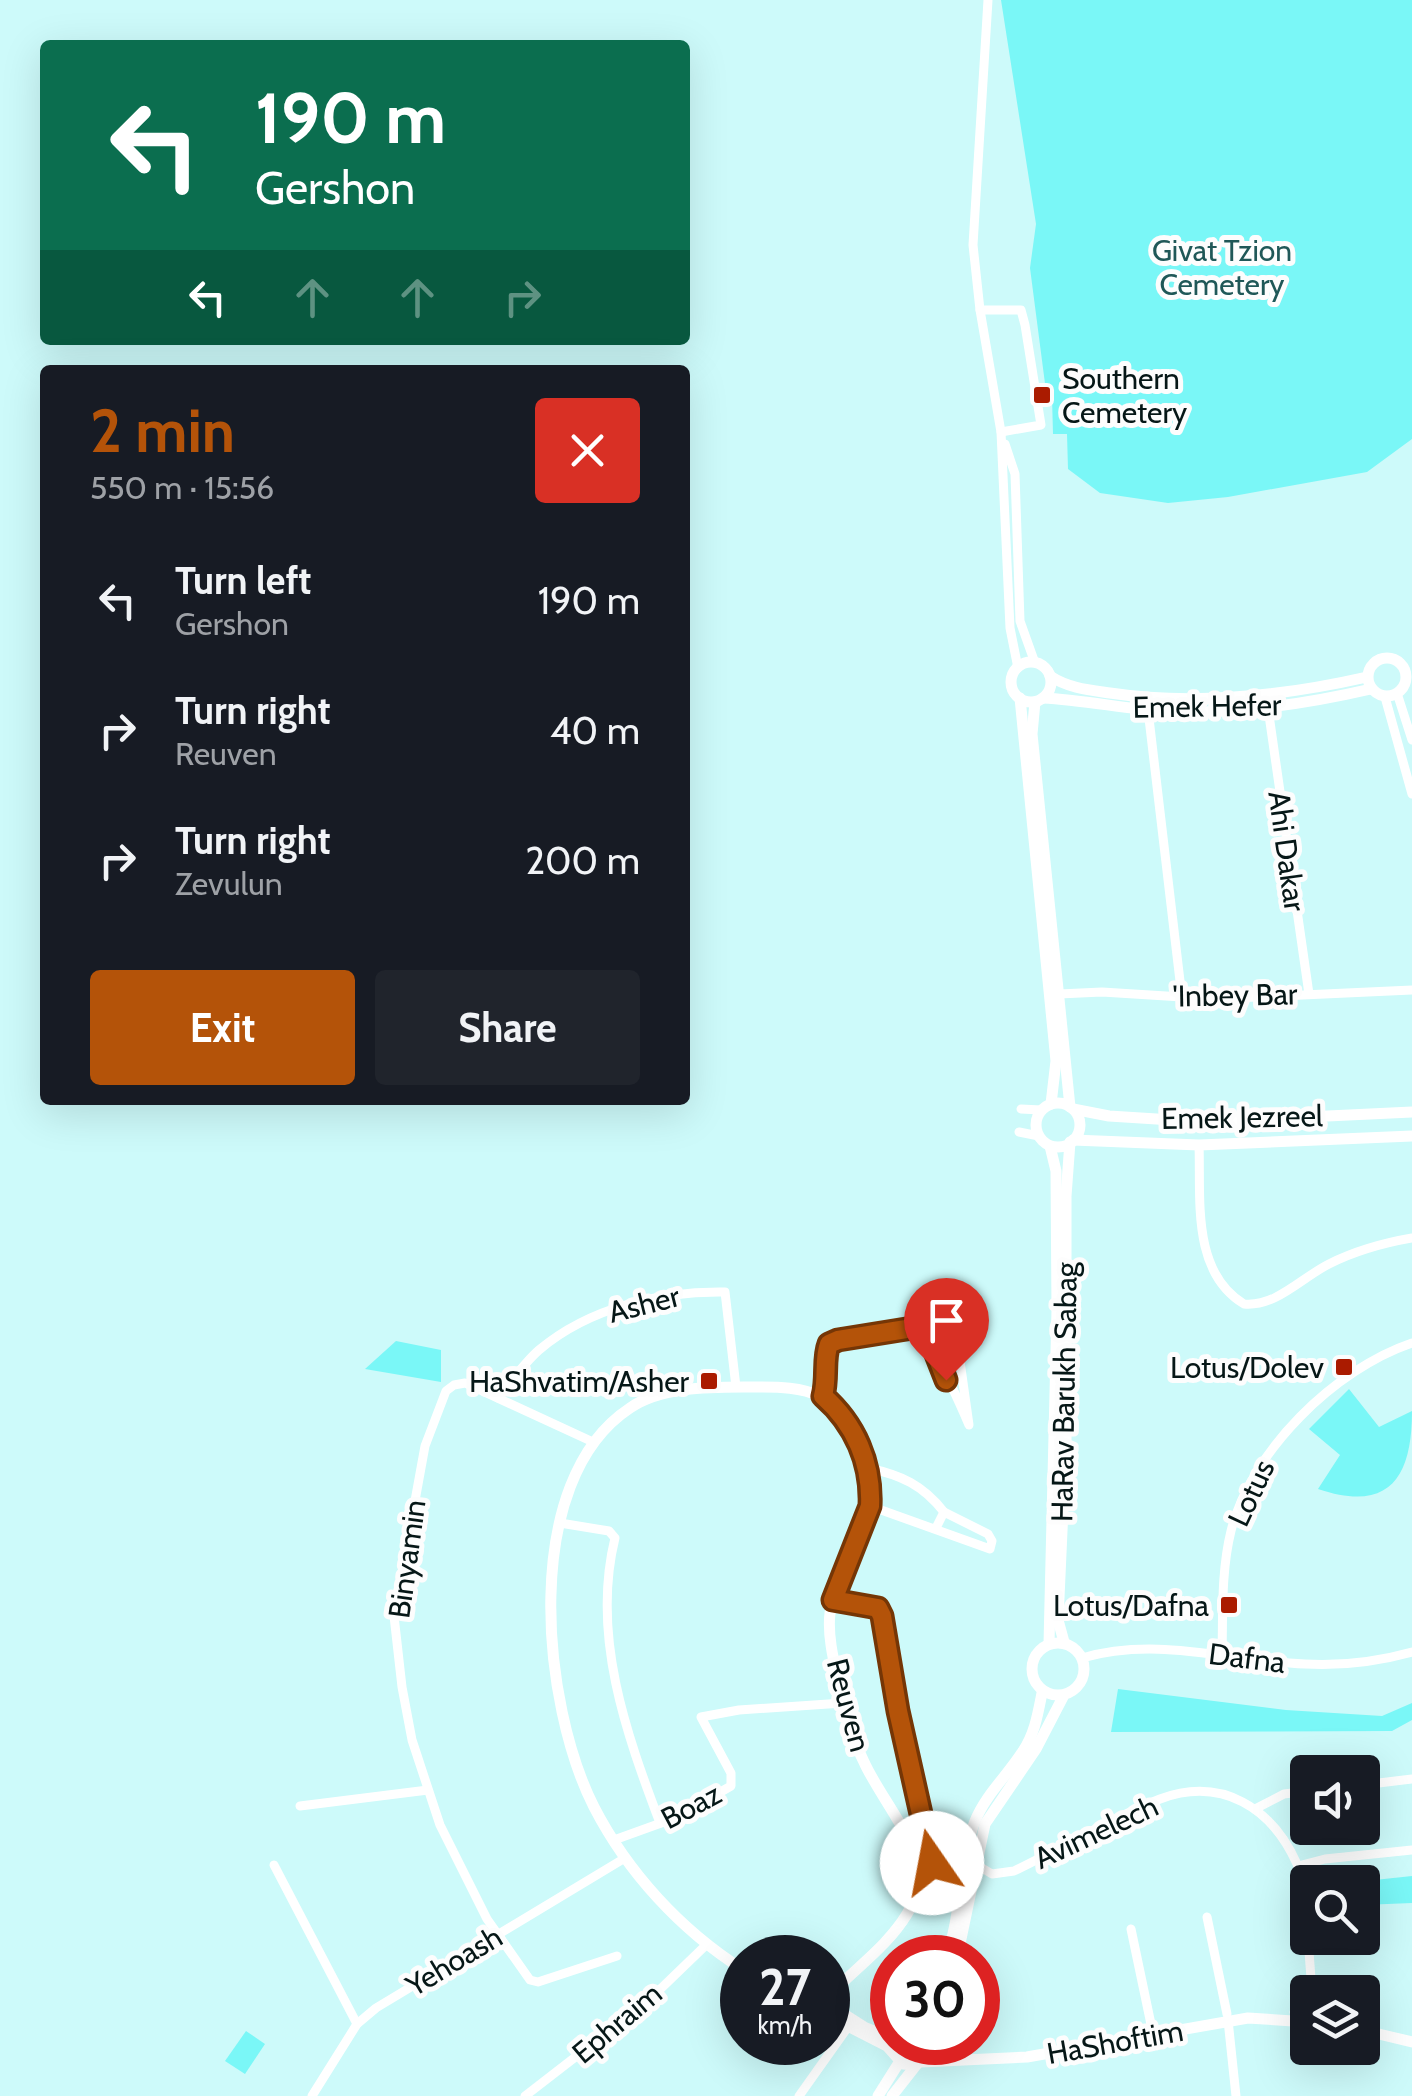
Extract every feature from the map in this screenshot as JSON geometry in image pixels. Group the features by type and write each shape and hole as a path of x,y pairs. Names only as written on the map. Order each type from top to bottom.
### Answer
{"street":[{"path":"988,0 973,226 980,310 1001,432 1010,628 1018,668 1012,685 1020,698 1056,1061 1046,1107 1036,1126 1039,1136"},
{"path":"980,310 1021,310 1025,325 1040,425 1001,432"},
{"path":"1001,432 1014,474 1020,621 1035,663 1050,676 1051,686 1039,700 1032,734 1071,1108 1080,1124 1072,1141 1061,1146 1050,1146 1039,1136 1019,1132"},
{"path":"1412,740 1391,695 1369,683 1370,666 1383,658 1391,658 1408,671 1391,695 1412,794"},
{"path":"1018,668 1035,663"},
{"name":"Emek Hefer","path":"1050,676 1067,686 1127,696 1212,699 1369,683"},
{"name":"Emek Hefer","path":"1039,700 1213,712 1268,708 1369,683"},
{"path":"1020,698 1039,700"},
{"name":"Ahi Dakar","path":"1268,708 1309,994"},
{"path":"1148,710 1182,998"},
{"name":"'Inbey Bar","path":"1059,994 1102,992 1182,998 1412,990"},
{"path":"1021,1109 1071,1108"},
{"name":"Emek Jezreel","path":"1071,1108 1109,1116 1204,1122 1412,1112"},
{"name":"Emek Jezreel","path":"1072,1141 1198,1145 1412,1136"},
{"name":"HaRav Barukh Sabag","path":"1064,1642 1058,1620 1066,1442 1066,1196 1072,1141"},
{"path":"1198,1145 1205,1251 1226,1288 1244,1304 1268,1303 1331,1263 1388,1242 1412,1238"},
{"name":"HaRav Barukh Sabag","path":"1048,1644 1057,1310 1056,1171 1050,1146"},
{"name":"Asher","path":"498,1398 538,1351 588,1318 631,1303 690,1292 725,1292 736,1387"},
{"path":"720,1955 664,1905 625,1858 594,1807 576,1765 558,1695 549,1630 560,1523 574,1480 593,1442 630,1408 653,1397 684,1391 788,1386 823,1396 829,1344 925,1326 952,1323 969,1425 925,1326"},
{"name":"Lotus","path":"1222,1655 1230,1534 1267,1453 1340,1382 1380,1354 1412,1343"},
{"name":"Binyamin","path":"593,1442 465,1384 446,1391 425,1446 394,1616 412,1740 440,1825 487,1919 530,1980 538,1982 617,1956"},
{"name":"Reuven","path":"823,1396 849,1425 868,1468 870,1506 833,1600 830,1634 844,1703 863,1762 910,1844 920,1873 915,1899 905,1918 884,1943 850,1972"},
{"path":"868,1468 912,1481 944,1512 988,1534 990,1550 870,1506"},
{"path":"936,1528 944,1512"},
{"path":"560,1523 609,1531 615,1538 608,1580 607,1637 630,1734 660,1823"},
{"path":"833,1600 878,1608 930,1859 932,1863 971,1866"},
{"path":"1064,1642 1076,1648 1082,1658 1080,1680 1075,1690 1054,1698 1042,1693 1034,1680 1034,1669 1048,1644 1064,1642"},
{"name":"Dafna","path":"1082,1658 1137,1648 1305,1664 1371,1663 1412,1652"},
{"path":"961,1935 978,1814 1033,1733 1042,1693"},
{"path":"954,1935 984,1824 1036,1749 1064,1697"},
{"name":"Boaz","path":"614,1840 660,1823 731,1786 730,1773 701,1717 740,1710 844,1703"},
{"path":"1380,1782 1412,1779"},
{"path":"300,1806 428,1790"},
{"path":"1290,1793 1257,1808 1297,1865"},
{"name":"Avimelech","path":"971,1866 992,1874 1014,1870 1178,1794 1224,1795 1245,1800 1257,1808"},
{"path":"1302,1865 1412,1850"},
{"name":"Yehoash","path":"312,2096 357,2024 376,2008 625,1858"},
{"path":"274,1865 357,2024"},
{"path":"1207,1917 1228,2017 1236,2096"},
{"path":"1131,1929 1152,2029"},
{"name":"Ephraim","path":"525,2096 649,2000 706,1946"},
{"name":"HaShoftim","path":"1000,2052 1228,2017 1290,2014"},
{"name":"HaShoftim","path":"1000,2059 1027,2058 1228,2017 1290,2020"},
{"path":"1380,2036 1412,2046"},
{"path":"1380,2041 1412,2046"},
{"path":"798,2096 821,2065"},
{"path":"878,2096 896,2065"},
{"path":"892,2096 917,2065"}],"green space":[{"name":"Givat Tzion Cemetery","path":"1001,0 1412,0 1412,439 1367,472 1228,497 1168,503 1100,493 1068,469 1067,434 1053,434 1052,397 1047,399 1030,268 1036,224"},
{"path":"396,1341 441,1350 441,1382 365,1369"},
{"path":"1349,1389 1379,1427 1412,1411 1411,1435 1401,1471 1379,1493 1342,1495 1318,1489 1340,1455 1309,1429"},
{"path":"1118,1689 1286,1710 1382,1716 1412,1703 1412,1720 1392,1731 1111,1732"},
{"path":"1412,1876 1412,1903 1380,1904 1380,1879"},
{"path":"246,2031 265,2044 245,2074 225,2061"}],"place":[{"name":"Southern Cemetery","path":"1042,395"},
{"name":"Lotus/Dolev","path":"1344,1367"},
{"name":"HaShvatim/Asher","path":"709,1381"},
{"name":"Lotus/Dafna","path":"1229,1605"}],"route":[{"path":"932,1863 898,1711 882,1616 878,1608 869,1605 833,1600 870,1506 870,1493 862,1450 836,1406 823,1396 828,1370 826,1351 829,1344 838,1340 925,1326 946,1380"}]}
